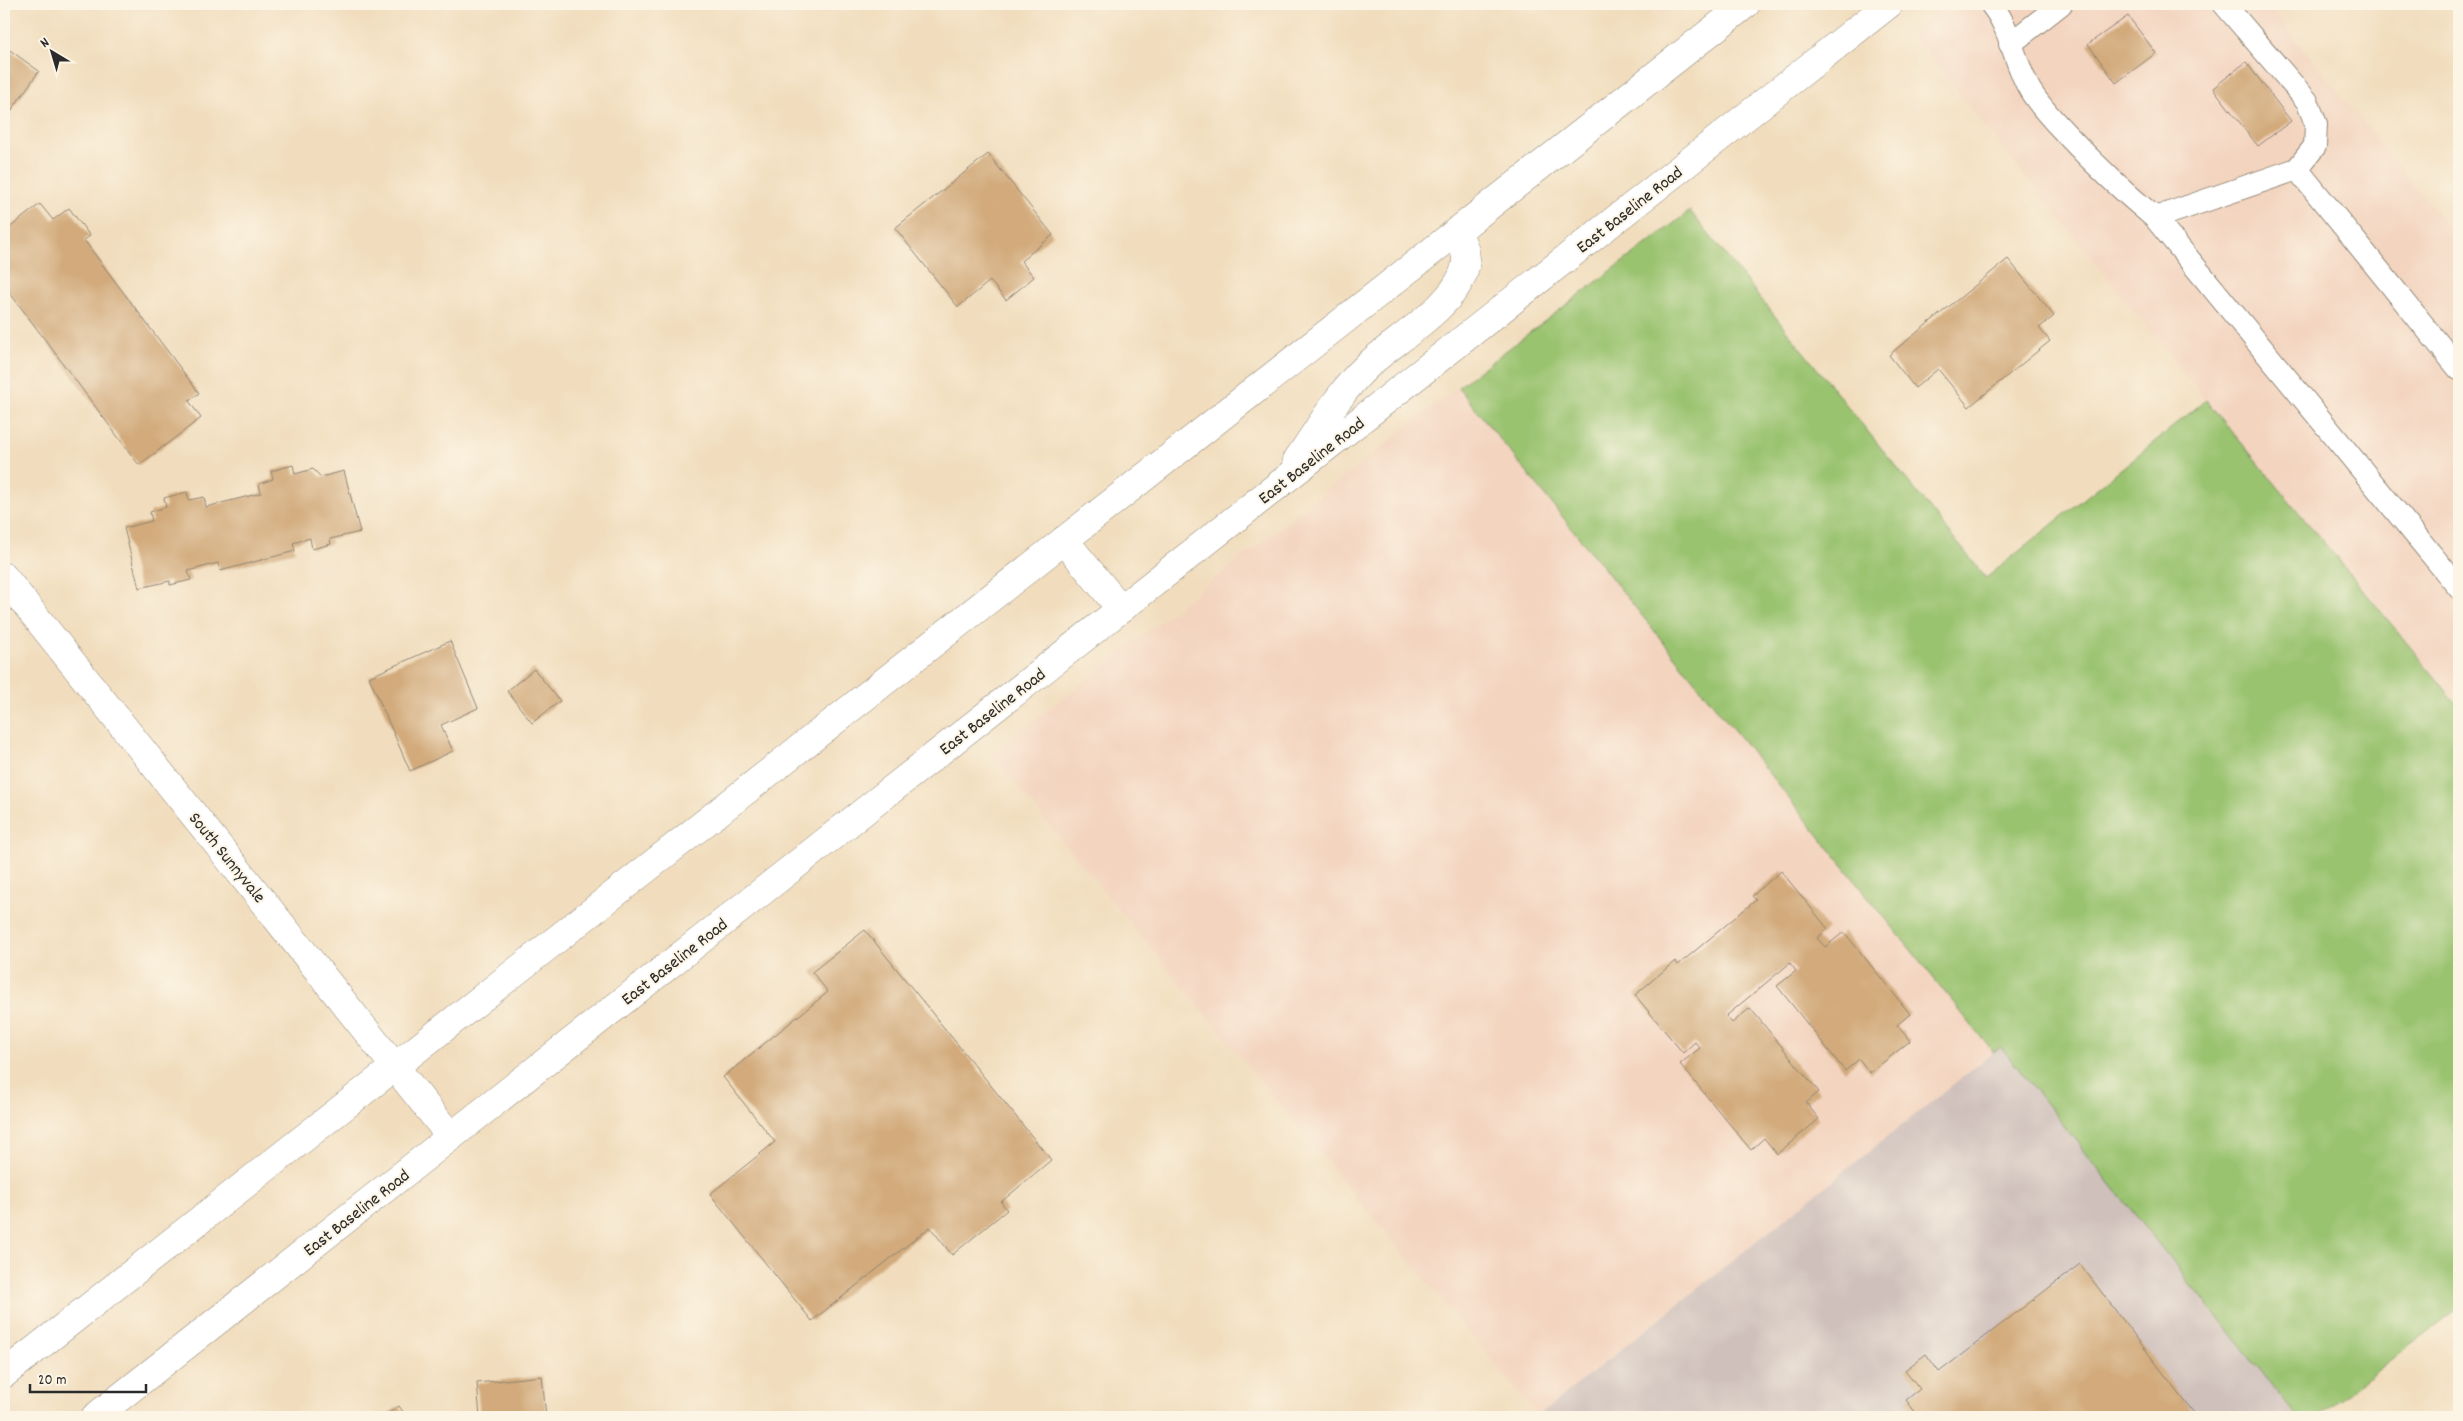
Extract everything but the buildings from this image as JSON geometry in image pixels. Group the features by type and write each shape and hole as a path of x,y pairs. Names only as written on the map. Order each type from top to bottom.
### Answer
{"main road":[{"path":"4,1374 1746,4"},
{"name":"East Baseline Road","path":"95,1417 1889,4"},
{"path":"1280,484 1348,386 1367,366 1438,307 1456,286 1465,268 1466,257 1457,231"},
{"path":"1064,540 1121,609"},
{"name":"South Sunnyvale","path":"4,577 452,1137"}],"lane":[{"path":"1991,4 2005,27 2016,62 2031,91 2056,124 2106,176 2154,218 2459,588"},
{"path":"2010,44 2061,4"},
{"path":"2154,218 2297,169 2315,146 2316,124 2307,101 2224,4"},
{"path":"2297,169 2459,369"}],"shaded area":[{"path":"1653,4 1677,4 1662,15"},
{"path":"1948,4 2267,4 2459,241 2459,706 2206,400 1910,33"},
{"path":"1458,387 1993,1052 1538,1416 991,755"},
{"path":"2001,1046 2297,1417 1538,1416"}],"green space":[{"path":"1690,211 1986,578 2206,400 2459,706 2459,1308 2317,1417 2297,1417 2001,1047 1993,1052 1458,387"}]}
